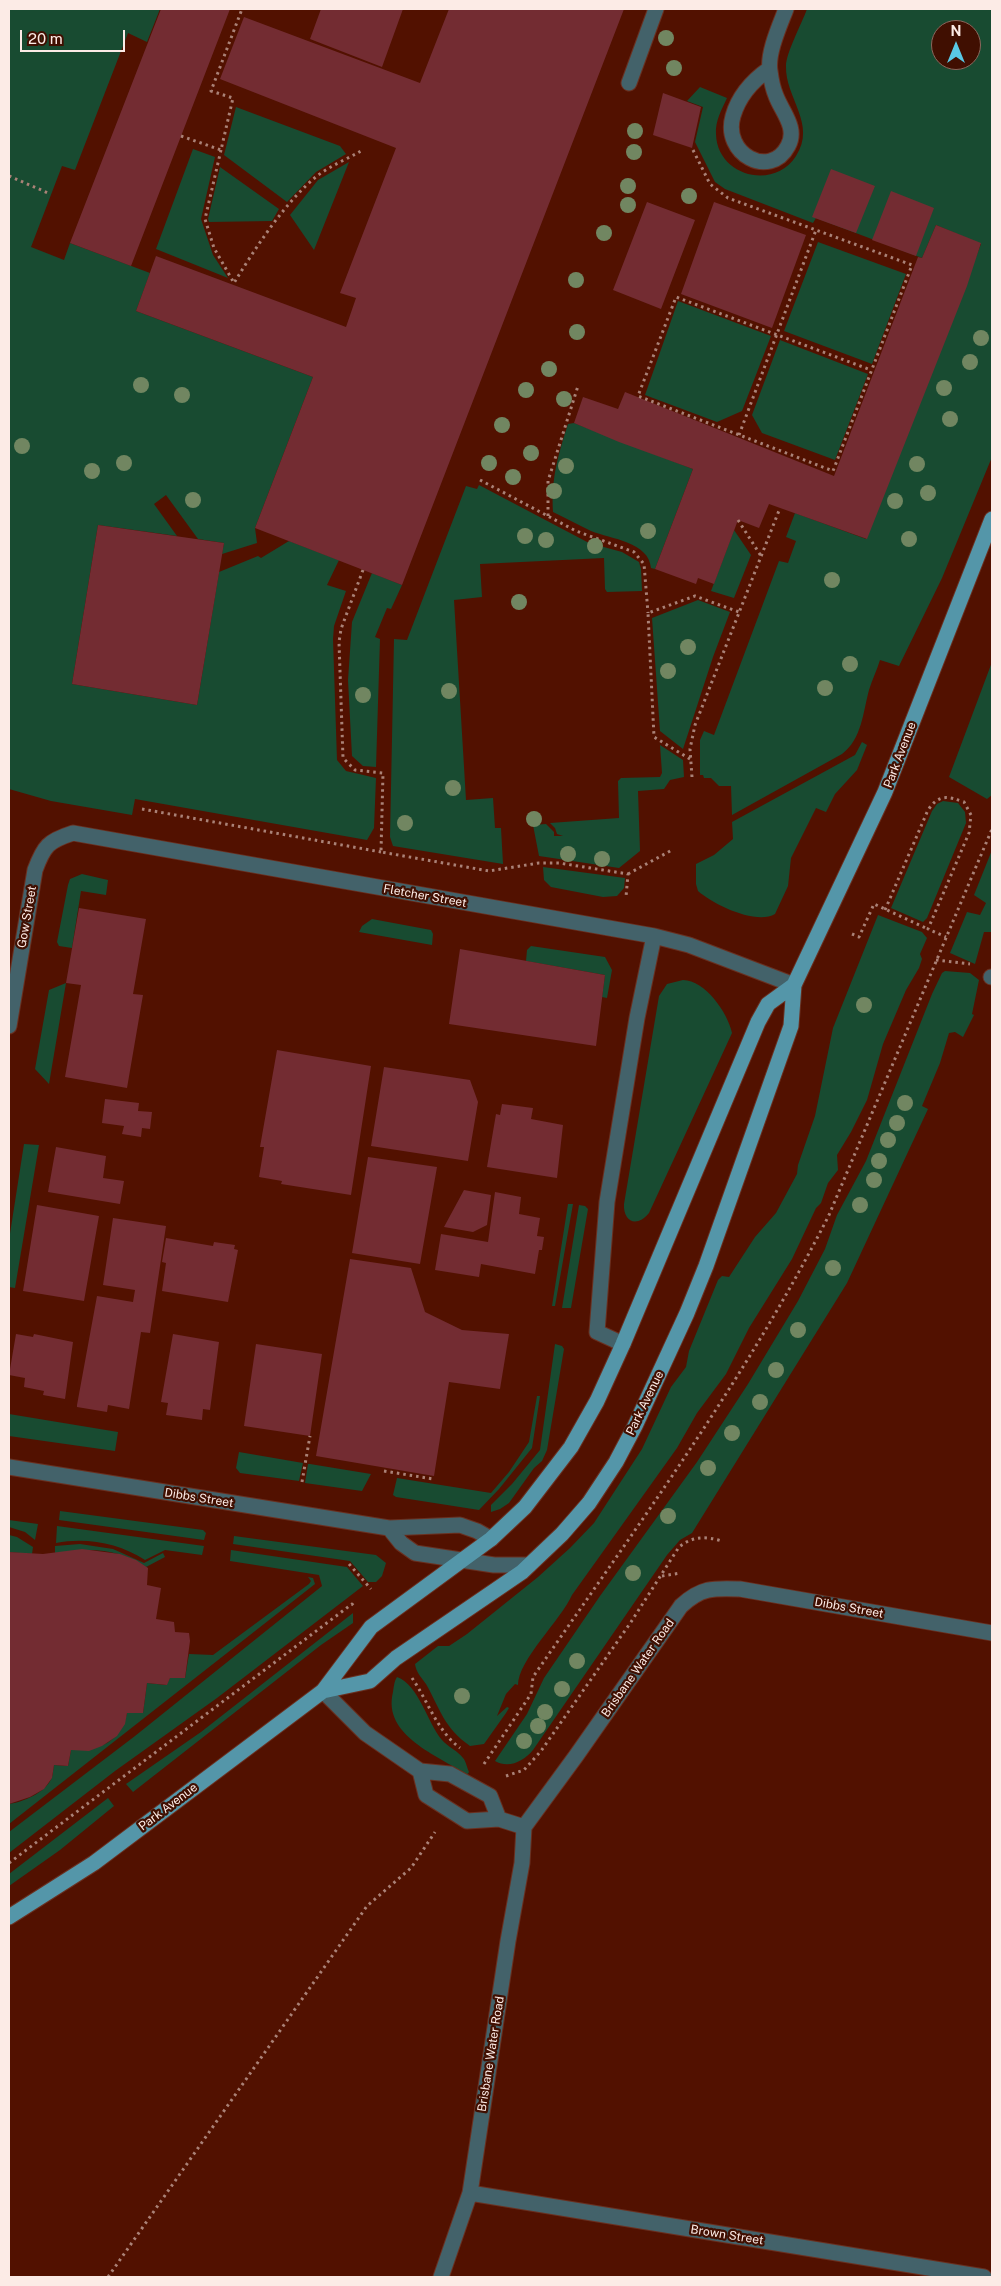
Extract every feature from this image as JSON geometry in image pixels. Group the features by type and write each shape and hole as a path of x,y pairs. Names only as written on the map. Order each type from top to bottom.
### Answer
{"main road":[{"name":"Park Avenue","path":"323,1691 370,1681 396,1658 529,1566 562,1534 589,1503 616,1462 663,1367 706,1266 791,1026 794,985 885,792 992,519"},
{"name":"Park Avenue","path":"9,1917 94,1863 323,1691 371,1627 490,1539 525,1507 571,1447 597,1401 623,1344 758,1022 768,1004 794,985"}],"street":[{"path":"628,83 656,9"},
{"path":"769,69 752,82 743,93 732,118 733,142 744,155 757,162 769,161 779,156 788,146 791,136 791,127 776,97 769,69 776,36 786,9"},
{"name":"Fletcher Street","path":"51,842 73,833 88,835 654,936 689,945 794,985"},
{"name":"Gow Street","path":"9,1026 35,870 40,856 51,842"},
{"path":"623,1344 596,1332 607,1202 637,1018 654,936"},
{"name":"Dibbs Street","path":"9,1467 389,1528 460,1525 477,1531 490,1539"},
{"path":"389,1528 401,1543 415,1553 494,1566 529,1566"},
{"name":"Dibbs Street","path":"706,1591 713,1588 740,1589 992,1633"},
{"name":"Brisbane Water Road","path":"441,2277 470,2193 508,1941 522,1863 524,1827 681,1606 699,1592 706,1591"},
{"path":"323,1691 365,1733 420,1771 450,1774 490,1796 499,1819"},
{"path":"420,1771 426,1795 467,1821 499,1819 524,1827"},
{"name":"Brown Street","path":"470,2193 984,2277"}],"path":[{"path":"242,9 211,91 233,98 204,220 214,248 234,283 256,248 284,211 318,176 361,151"},
{"path":"181,136 221,150"},
{"path":"693,150 710,184 720,193 912,265 833,471 799,460 638,396 676,297 871,370"},
{"path":"9,176 48,192"},
{"path":"740,435 816,230"},
{"path":"548,516 548,481 578,386"},
{"path":"480,480 576,530 627,549 641,557 644,564 648,613 654,737 691,759"},
{"path":"692,777 692,736 695,725 780,508"},
{"path":"738,520 762,556"},
{"path":"363,570 341,629 339,642 343,758 355,770 382,773 381,852"},
{"path":"648,613 695,596 739,612"},
{"path":"885,910 928,810 935,801 948,797 964,802 971,815 969,833 928,929"},
{"path":"142,809 488,871 539,863 559,863 628,874 672,850"},
{"path":"469,1785 531,1694 533,1677 671,1480 747,1363 800,1272 829,1215 992,829"},
{"path":"626,897 628,874"},
{"path":"852,934 859,938 874,904 946,938"},
{"path":"936,960 971,964 980,967 992,977"},
{"path":"302,1482 310,1436"},
{"path":"384,1471 433,1479"},
{"path":"501,1776 516,1774 524,1770 537,1757 662,1577 672,1557 686,1542 702,1537 722,1542"},
{"path":"349,1564 371,1589"},
{"path":"9,1863 194,1726 352,1604 371,1627"},
{"path":"396,1658 420,1689 442,1730 463,1750"},
{"path":"479,1761 487,1771"},
{"path":"108,2277 367,1906 411,1868 451,1811"}],"green space":[{"path":"9,9 160,9 147,42 128,33 75,170 62,166 31,247 64,260 70,243 150,273 136,311 313,377 255,528 257,543 222,554 224,543 198,539 166,495 154,504 177,536 98,525 72,684 197,705 219,572 258,556 261,558 289,541 339,560 327,585 346,591 334,626 333,639 337,760 346,771 376,778 374,828 367,840 135,799 132,815 51,801 9,789"},
{"path":"807,9 992,9 992,457 942,578 899,666 880,660 869,690 861,725 849,748 842,754 732,815 731,786 719,786 711,778 704,778 703,775 700,775 700,740 704,731 714,735 779,561 788,563 796,541 786,537 795,513 866,539 981,244 936,225 922,258 816,218 813,223 725,189 715,182 695,142 703,107 687,101 700,87 727,98 718,120 716,134 719,148 726,160 736,169 748,174 761,175 774,173 786,167 796,156 802,144 803,133 799,111 787,78 786,66 791,46"},
{"path":"236,107 340,146 346,154 316,172 287,202 224,155"},
{"path":"193,149 215,157 201,219 213,255 228,278 156,249"},
{"path":"349,162 314,250 290,215 318,180"},
{"path":"220,167 279,209 272,221 209,222 208,219"},
{"path":"818,242 906,274 872,364 784,331"},
{"path":"678,301 771,336 742,411 717,422 645,395"},
{"path":"780,340 868,374 835,460 762,433 752,415"},
{"path":"574,423 693,469 655,569 651,568 649,559 644,552 636,547 618,539 591,531 553,512 554,478 558,457 568,424"},
{"path":"479,485 589,543 622,552 639,562 641,569 642,591 607,592 605,589 604,558 480,564 482,597 454,600 466,800 493,798 495,828 501,828 503,864 393,846 390,837 394,639 407,640 466,486 477,489"},
{"path":"734,530 751,555 734,598 711,591"},
{"path":"372,573 402,585 391,609 387,608 375,637 380,639 376,767 363,766 352,756 348,680 352,622"},
{"path":"698,600 730,612 683,749 660,731 652,618"},
{"path":"992,662 992,795 987,799 949,777"},
{"path":"862,742 867,745 857,770 835,794 826,812 816,808 791,858 788,886 775,914 767,917 757,917 735,912 714,902 698,891 696,864 714,855 733,839 732,822 855,755"},
{"path":"660,745 683,760 684,777 670,780 664,789 638,791 640,851 619,868 539,856 533,825 546,824 554,832 554,836 563,836 557,834 555,828 550,823 619,818 618,781 621,778 660,777 662,773"},
{"path":"943,801 958,803 965,812 966,823 927,918 923,922 891,908 932,811 937,804"},
{"path":"992,850 992,932 984,932 975,964 950,953 967,912 980,915 986,903 974,895"},
{"path":"543,867 625,878 624,888 617,896 603,897 551,887 544,880"},
{"path":"82,874 108,880 106,895 81,891 72,948 59,946 57,942 68,885 70,879"},
{"path":"878,915 922,932 927,938 920,954 922,959 919,968 906,990 883,1044 867,1100 837,1155 838,1170 828,1183 821,1203 816,1208 792,1259 749,1328 726,1374 697,1413 677,1448 532,1652 520,1675 518,1685 515,1684 506,1694 497,1716 507,1707 509,1708 506,1713 484,1744 470,1746 448,1725 415,1664 438,1646 449,1646 467,1634 538,1577 570,1548 594,1523 642,1449 671,1387 686,1367 689,1351 718,1280 722,1276 729,1277 755,1237 776,1213 797,1174 798,1165 815,1116 833,1028"},
{"path":"372,919 431,930 433,934 432,945 359,932 362,926"},
{"path":"531,946 605,957 612,970 607,998 602,997 605,975 526,961 527,950"},
{"path":"945,971 970,973 979,980 972,1014 974,1015 963,1037 955,1032 949,1033 940,1063 922,1106 928,1109 847,1283 692,1533 680,1540 667,1555 533,1750 516,1763 506,1764 495,1761 527,1714 544,1678 600,1596 697,1462 748,1384 798,1301 825,1249 837,1215 866,1161 932,994 942,973"},
{"path":"683,980 691,981 707,991 721,1007 732,1033 649,1213 640,1220 632,1221 626,1215 624,1204 659,996 667,984"},
{"path":"66,983 49,1084 35,1069 49,990"},
{"path":"24,1144 39,1145 15,1288 9,1287 9,1240"},
{"path":"568,1204 573,1204 555,1306 552,1306"},
{"path":"579,1205 585,1206 588,1209 571,1308 562,1308"},
{"path":"555,1344 562,1346 564,1349 547,1450 542,1461 534,1468 509,1503 491,1512 491,1505 512,1484 540,1450"},
{"path":"537,1396 540,1396 532,1448 499,1489 479,1510 393,1495 397,1478 491,1493 509,1472 529,1442"},
{"path":"9,1414 118,1432 115,1451 9,1436"},
{"path":"239,1452 303,1463 299,1481 240,1473 236,1468"},
{"path":"308,1464 371,1474 362,1491 305,1483"},
{"path":"60,1511 203,1530 206,1533 204,1540 59,1520"},
{"path":"9,1520 38,1524 35,1540 25,1532 9,1527"},
{"path":"57,1526 204,1546 202,1555 165,1550 145,1560 124,1549 102,1543 67,1541 56,1543"},
{"path":"9,1535 17,1537 33,1547 32,1554 9,1552"},
{"path":"234,1536 376,1555 386,1563 382,1576 376,1582 368,1582 350,1561 233,1544"},
{"path":"80,1544 113,1549 144,1563 163,1553 165,1557 146,1567 124,1556 102,1551 79,1550 55,1554 55,1546"},
{"path":"231,1550 347,1567 363,1586 217,1698 115,1771 9,1853 9,1832 135,1736 322,1586 319,1575 230,1561"},
{"path":"308,1577 313,1578 315,1584 9,1824 9,1804 34,1796 45,1788 52,1777 54,1765 68,1766 71,1750 91,1749 107,1743 120,1731 127,1713 143,1713 147,1683 166,1685 170,1678 185,1678 189,1654 213,1655 309,1584 311,1581"},
{"path":"353,1613 353,1623 321,1645 133,1792 126,1784 201,1732"},
{"path":"397,1677 405,1681 417,1696 442,1740 464,1759 469,1772 467,1775 428,1752 404,1732 396,1721 392,1707"},
{"path":"108,1798 114,1806 60,1850 9,1886 9,1874"}],"building":[{"path":"161,9 230,9 131,266 70,243"},
{"path":"321,9 403,9 382,67 310,39"},
{"path":"449,9 624,9 402,585 255,528 313,377 136,311 156,256 346,327 356,298 340,293 396,148 220,79 244,17 420,83"},
{"path":"663,93 701,107 692,148 653,135"},
{"path":"831,169 875,186 856,233 812,217"},
{"path":"891,191 934,208 916,256 872,240"},
{"path":"647,202 695,220 661,309 613,290"},
{"path":"714,202 806,235 772,328 681,294"},
{"path":"936,225 981,243 967,286 867,539 769,504 759,528 738,520 714,584 698,578 696,584 655,569 693,469 574,423 583,397 618,409 625,392 834,476 918,257 922,258"},
{"path":"98,525 224,543 197,705 72,684"},
{"path":"79,908 146,919 133,994 143,995 127,1088 65,1077 81,985 66,983"},
{"path":"460,949 605,975 596,1046 449,1024"},
{"path":"277,1050 371,1066 351,1195 281,1184 282,1181 259,1177 264,1147 260,1147"},
{"path":"384,1067 470,1080 478,1102 468,1161 371,1146"},
{"path":"105,1099 139,1103 138,1111 152,1112 150,1129 142,1128 141,1137 122,1134 124,1126 102,1123"},
{"path":"502,1104 533,1108 531,1119 563,1125 557,1178 487,1167 496,1114 500,1115"},
{"path":"56,1147 106,1156 103,1178 124,1181 120,1204 48,1192"},
{"path":"368,1157 437,1167 420,1264 352,1253"},
{"path":"464,1190 491,1195 487,1225 473,1232 444,1227"},
{"path":"495,1192 521,1197 519,1214 540,1218 537,1236 544,1237 542,1250 539,1250 535,1274 481,1264 479,1277 435,1270 441,1234 488,1242"},
{"path":"37,1205 99,1216 84,1301 23,1291"},
{"path":"113,1218 166,1226 150,1333 141,1332 129,1409 108,1405 107,1412 77,1407 77,1405 97,1296 133,1302 135,1290 103,1285"},
{"path":"166,1238 213,1246 214,1242 235,1245 234,1249 238,1250 228,1302 162,1291 166,1263 162,1262"},
{"path":"350,1259 411,1268 425,1312 462,1330 509,1334 500,1389 449,1382 434,1476 316,1456"},
{"path":"16,1334 33,1337 34,1334 73,1342 65,1399 43,1395 44,1391 24,1387 25,1378 9,1375"},
{"path":"173,1334 219,1342 210,1410 203,1409 202,1420 166,1415 168,1403 161,1402"},
{"path":"256,1344 322,1354 310,1436 244,1426"},
{"path":"82,1549 120,1554 136,1560 148,1568 147,1585 161,1588 156,1619 174,1622 175,1632 189,1633 190,1641 185,1678 170,1678 167,1685 147,1683 143,1713 127,1713 125,1724 117,1736 102,1746 89,1751 71,1750 68,1766 54,1765 52,1778 44,1789 30,1797 9,1804 9,1552 43,1554"}]}
